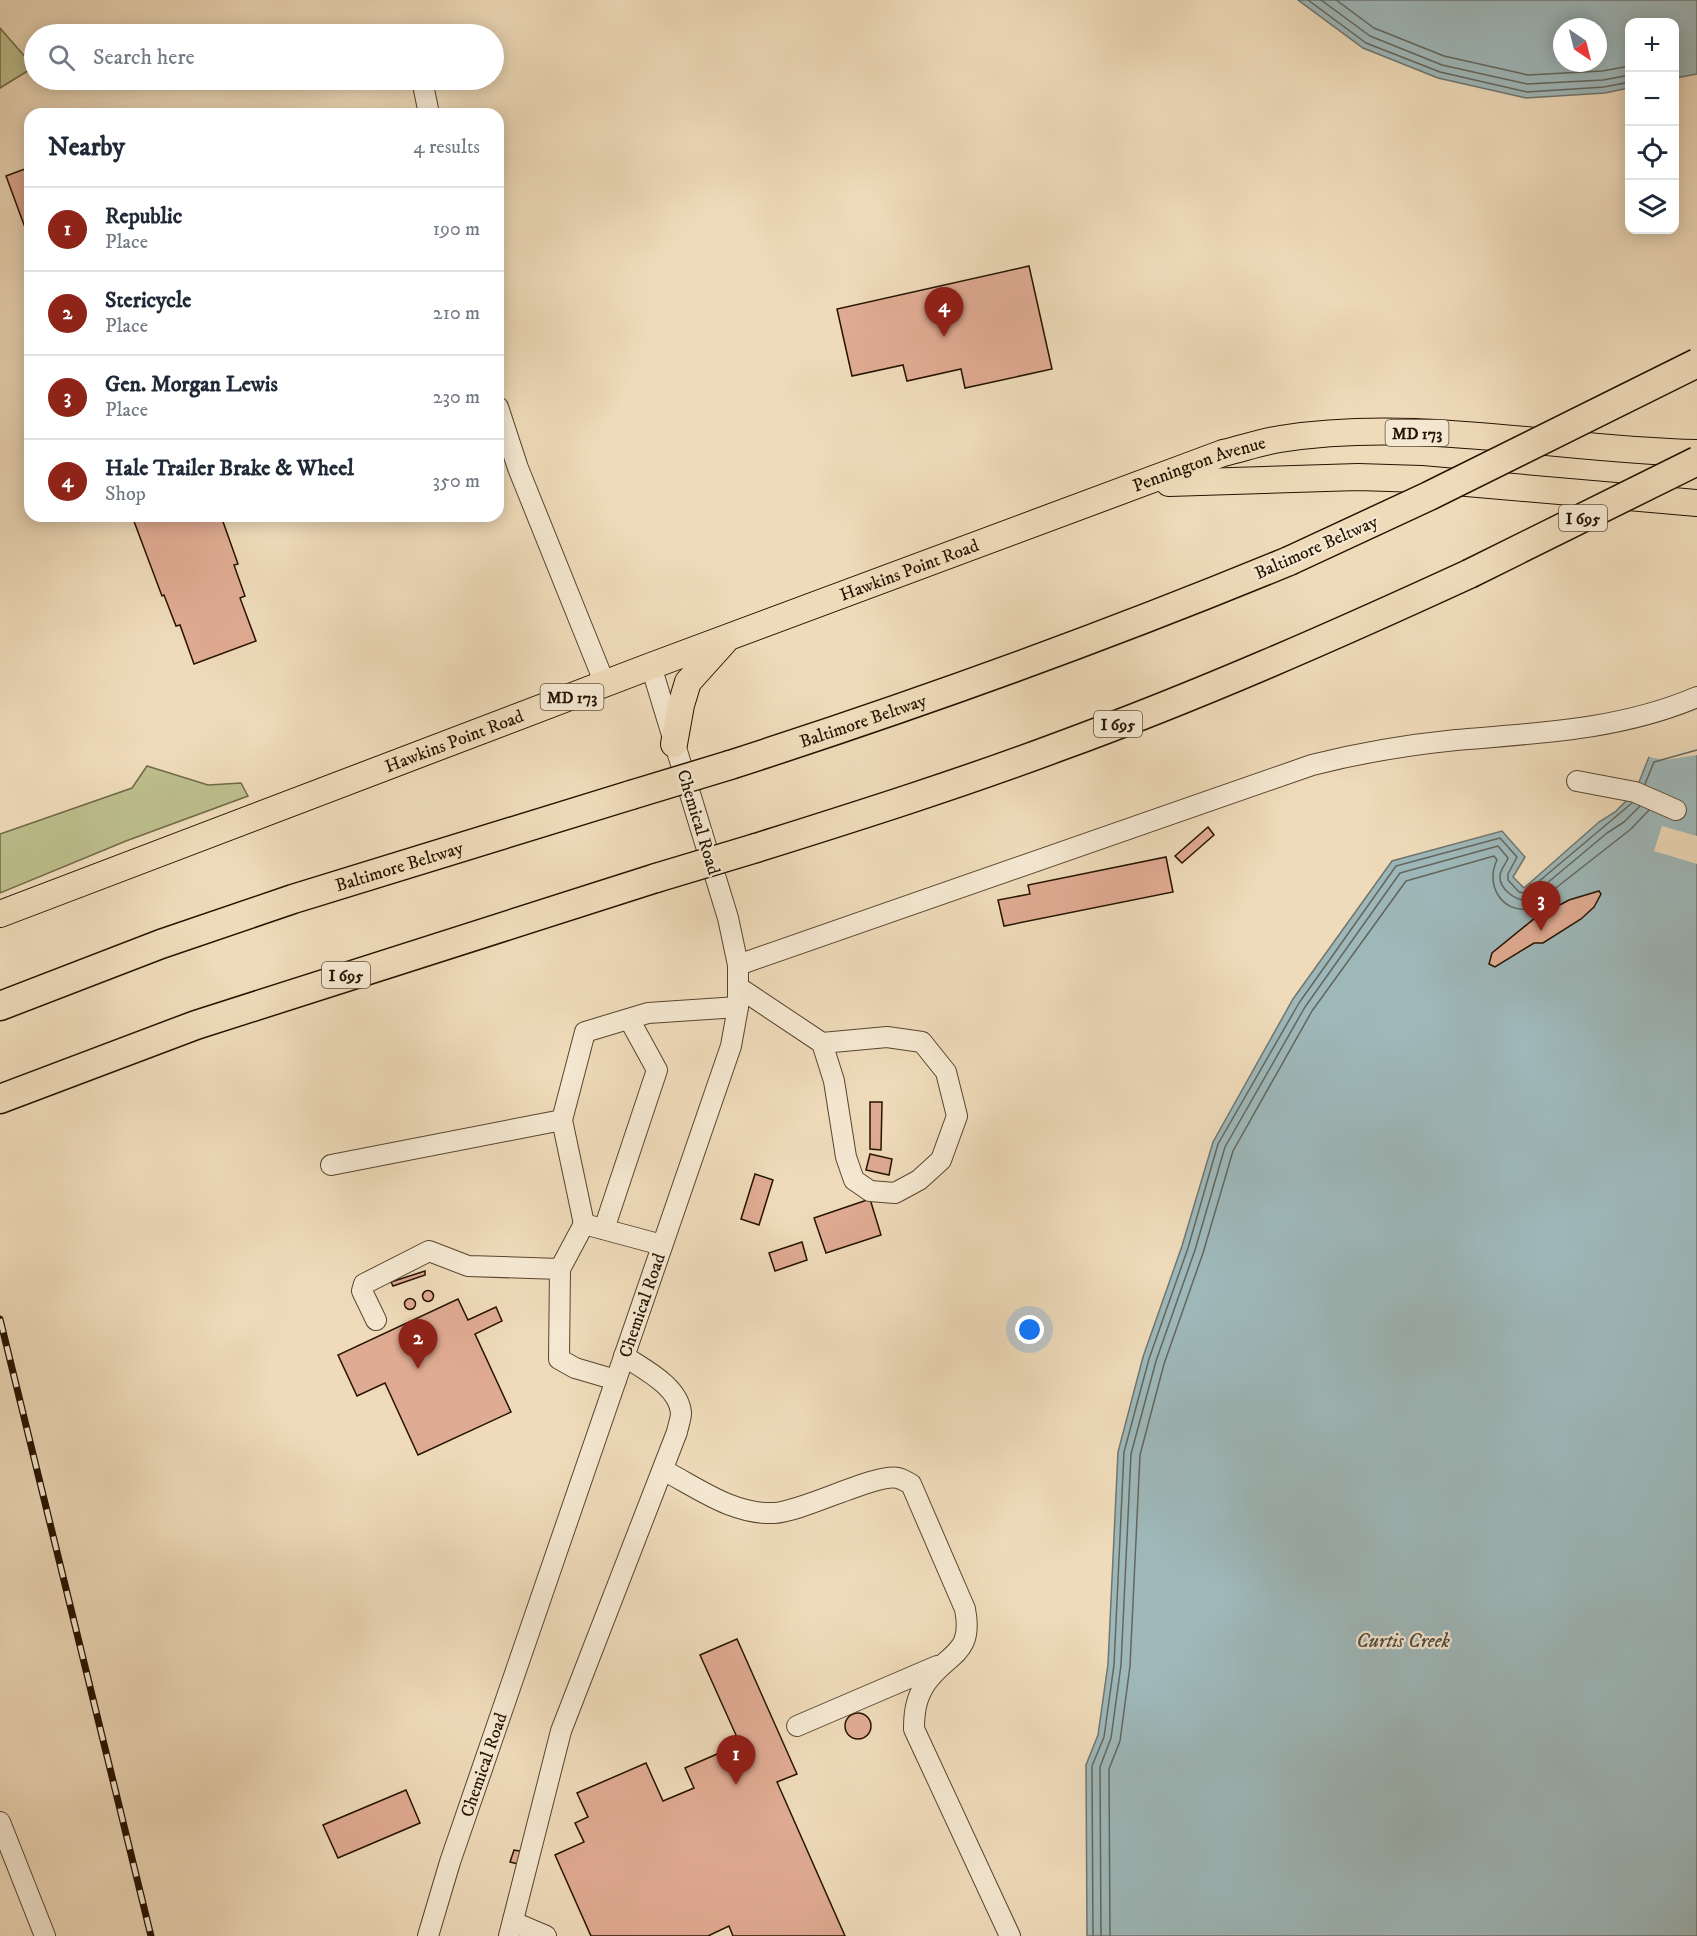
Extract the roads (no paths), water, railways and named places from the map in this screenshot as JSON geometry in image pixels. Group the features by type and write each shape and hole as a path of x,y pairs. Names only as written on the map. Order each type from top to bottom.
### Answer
{"highway":[{"name":"Baltimore Beltway","path":"10,1003 161,944 292,899 730,765 873,719 1027,664 1288,561 1429,496 1697,363"},
{"name":"I 695","path":"0,1099 207,1021 902,802 1069,743 1211,688 1469,574 1697,461"}],"main road":[{"name":"Pennington Avenue","path":"1145,484 1223,453 1279,439 1361,431 1432,433 1697,453"},
{"name":"Pennington Avenue","path":"1145,484 1225,479 1358,477 1421,479 1697,503"},
{"name":"Hawkins Point Road","path":"0,914 651,666 1145,484"},
{"path":"675,744 681,705 688,682 727,638"}],"street":[{"path":"424,90 428,108"},
{"path":"504,425 518,468 605,684"},
{"name":"Chemical Road","path":"428,1936 450,1862 731,1046 738,1007 738,965 728,918 651,666"},
{"path":"738,965 1312,765 1365,751 1456,740 1513,738 1627,721 1670,709 1697,697"},
{"path":"1578,781 1635,792 1676,810"},
{"path":"738,987 822,1043 834,1081 846,1157 854,1180 870,1191 896,1194 919,1180 941,1160 957,1116 946,1072 921,1042 887,1037 822,1043"},
{"path":"616,1380 575,1368 559,1359 560,1269 585,1224 561,1119 585,1032 648,1013 738,1007"},
{"path":"604,1229 657,1070 629,1019"},
{"path":"331,1165 561,1119"},
{"path":"585,1224 662,1245"},
{"path":"376,1320 362,1291 364,1284 429,1251 468,1266 560,1269"},
{"path":"546,1936 511,1929 561,1731 663,1470 677,1432 681,1413 676,1399 664,1384 624,1356"},
{"path":"663,1470 739,1510 775,1513 832,1497 882,1478 898,1478 911,1484 960,1598 969,1629 962,1647 926,1683 915,1706 914,1729 1010,1936"},
{"path":"797,1726 945,1663"},
{"path":"0,1822 45,1936"}],"water":[{"path":"1298,0 1697,0 1697,74 1679,77 1679,18 1625,18 1625,89 1605,93 1526,98 1438,78 1363,48"},
{"name":"Curtis Creek","path":"1697,743 1697,1936 1087,1936 1086,1765 1098,1735 1108,1664 1118,1452 1143,1357 1182,1246 1213,1142 1293,999 1392,861 1502,831 1525,857 1513,877 1524,888 1599,822 1615,812 1635,792 1649,757"}],"railway":[{"path":"0,1319 151,1936"}],"place":[{"name":"Hale Trailer Brake & Wheel","path":"944,337"},
{"name":"Gen. Morgan Lewis","path":"1541,931"},
{"name":"Stericycle","path":"418,1369"},
{"name":"Republic","path":"736,1785"}]}
